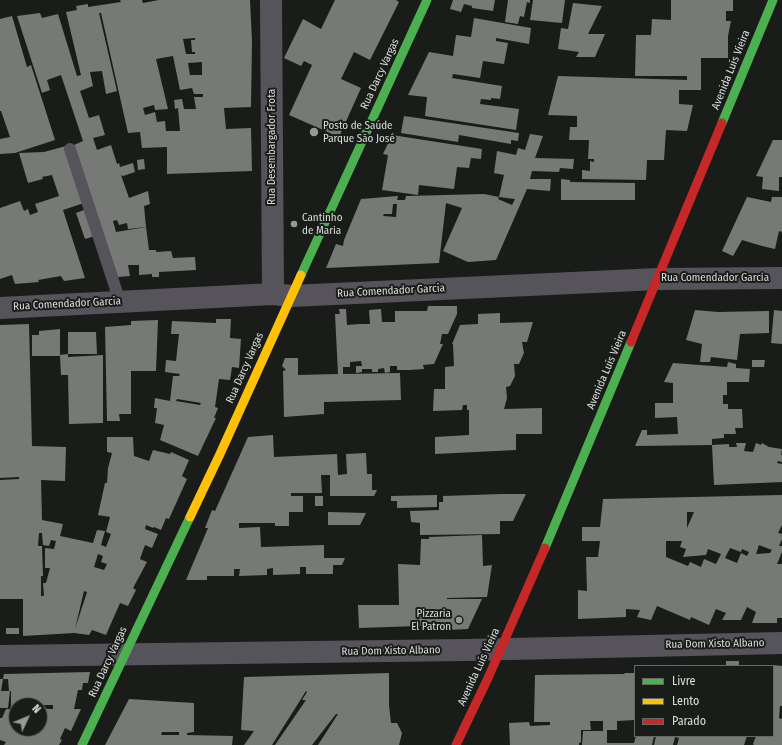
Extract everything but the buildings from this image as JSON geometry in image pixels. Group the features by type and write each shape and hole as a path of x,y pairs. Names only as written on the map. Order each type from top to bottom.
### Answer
{"street":[{"name":"Rua Desembargador Frota","path":"271,0 282,295"},
{"name":"Rua Darcy Vargas","path":"82,745 220,454 282,295 427,0"},
{"name":"Avenida Luís Vieira","path":"456,745 501,649 569,492 773,0"},
{"name":"Rua Comendador Garcia","path":"0,308 658,279 782,278"},
{"name":"Rua Dom Xisto Albano","path":"0,656 501,649 782,643"}],"lane":[{"path":"70,149 120,302"}],"traffic: fast":[{"path":"301,275 427,0"},
{"path":"722,123 773,0"},
{"path":"545,548 631,342"},
{"path":"82,745 190,517"}],"traffic: slow":[{"path":"190,517 301,275"}],"traffic: jam":[{"path":"631,342 722,123"},
{"path":"456,745 488,678 545,548"}],"place":[{"name":"Posto de Saúde Parque São José","path":"314,132"},
{"name":"Cantinho de Maria","path":"294,224"},
{"name":"Pizzaria El Patron","path":"459,620"}]}
